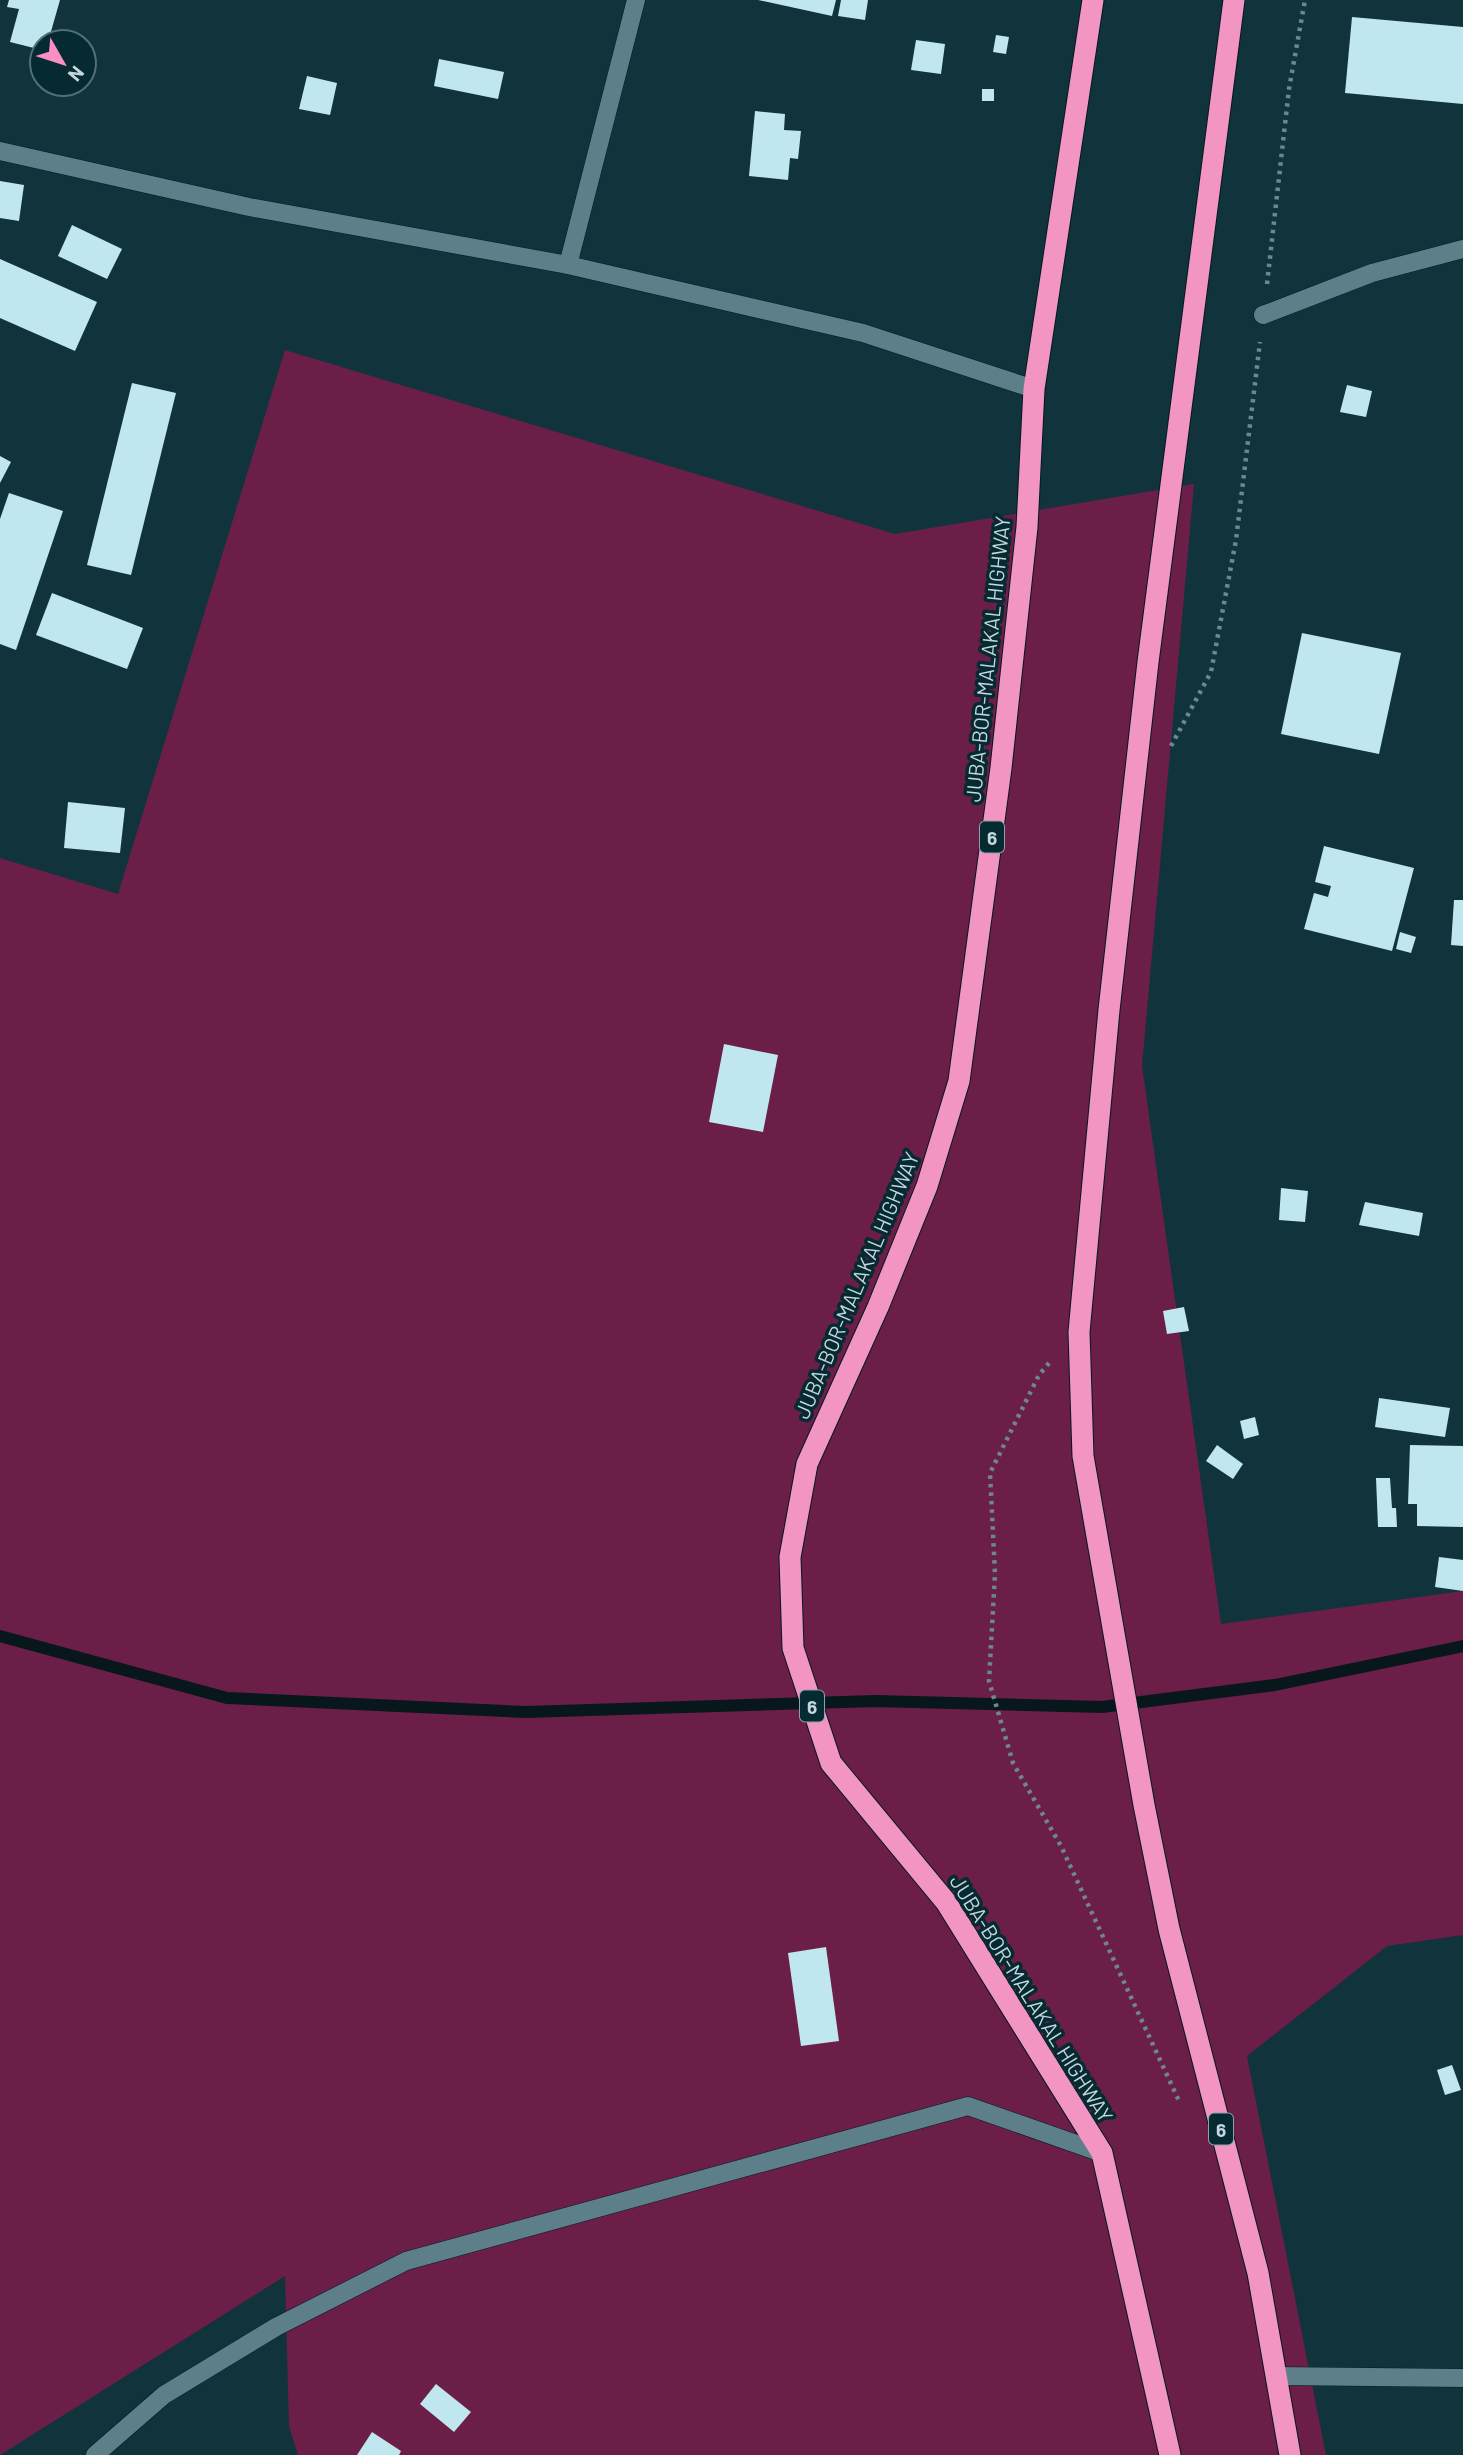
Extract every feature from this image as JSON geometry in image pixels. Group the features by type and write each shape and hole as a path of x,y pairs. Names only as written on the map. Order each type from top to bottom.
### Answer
{"highway":[{"name":"JUBA-BOR-MALAKAL HIGHWAY","path":"1093,0 1034,388 1027,527 1002,754 958,1081 927,1186 878,1307 807,1464 790,1557 793,1648 831,1763 946,1902 1102,2154 1171,2455"},
{"name":"6","path":"1234,0 1135,785 1079,1332 1083,1456 1144,1805 1169,1928 1258,2273 1290,2455"}],"street":[{"path":"568,265 636,0"},
{"path":"0,151 249,207 568,265 863,333 1034,388"},
{"path":"1263,315 1372,273 1463,249"},
{"path":"94,2455 164,2395 276,2328 406,2261 968,2106 1102,2154"},
{"path":"1276,2376 1463,2378"}],"path":[{"path":"1135,785 1172,744 1211,672 1236,540 1289,89 1305,0"},
{"path":"1079,1332 1039,1375 990,1473 995,1574 989,1681 1013,1763 1061,1846 1183,2110"}],"shaded area":[{"path":"285,350 895,534 1194,484 1142,1066 1221,1624 1463,1591 1463,1935 1387,1946 1247,2056 1326,2455 298,2455 289,2426 285,2276 0,2455 0,858 118,894"}],"building":[{"path":"9,0 60,0 52,28 28,28 28,46 10,42 19,9 7,7"},
{"path":"758,0 836,0 832,16"},
{"path":"841,0 868,0 865,20 838,16"},
{"path":"1352,17 1463,27 1463,104 1345,93"},
{"path":"996,35 1009,37 1006,54 993,52"},
{"path":"916,40 945,44 941,74 911,70"},
{"path":"439,59 504,72 498,99 434,86"},
{"path":"307,76 337,83 330,115 299,109"},
{"path":"982,89 994,89 994,101 982,101"},
{"path":"755,111 785,114 784,130 801,131 798,159 790,158 788,180 749,176"},
{"path":"0,181 24,185 19,221 0,218"},
{"path":"72,225 122,249 107,279 58,256"},
{"path":"0,259 97,302 75,351 0,318"},
{"path":"132,383 176,393 131,575 87,565"},
{"path":"1347,385 1372,391 1366,417 1340,412"},
{"path":"0,456 11,462 0,483"},
{"path":"9,493 63,511 16,650 0,644 0,519"},
{"path":"52,593 143,628 127,669 36,635"},
{"path":"1302,633 1401,653 1379,754 1281,734"},
{"path":"68,802 125,808 120,853 64,848"},
{"path":"1324,846 1414,868 1392,951 1304,929 1314,893 1328,897 1331,886 1315,882"},
{"path":"1454,900 1463,900 1463,946 1451,945"},
{"path":"1400,932 1416,937 1411,953 1396,949"},
{"path":"724,1044 778,1055 763,1132 709,1122"},
{"path":"1281,1188 1308,1191 1305,1222 1279,1220"},
{"path":"1365,1202 1423,1213 1419,1236 1359,1225"},
{"path":"1184,1307 1189,1331 1167,1334 1163,1311"},
{"path":"1379,1398 1450,1408 1445,1437 1375,1427"},
{"path":"1255,1417 1259,1435 1244,1439 1240,1421"},
{"path":"1217,1445 1243,1464 1233,1479 1206,1461"},
{"path":"1410,1445 1463,1446 1463,1527 1417,1526 1417,1504 1408,1504"},
{"path":"1376,1478 1390,1478 1392,1508 1396,1508 1397,1527 1378,1527"},
{"path":"1439,1557 1463,1560 1463,1591 1435,1587"},
{"path":"826,1947 839,2041 801,2046 788,1953"},
{"path":"1452,2065 1461,2090 1445,2095 1437,2070"},
{"path":"436,2384 471,2412 454,2432 420,2404"},
{"path":"372,2432 401,2451 399,2455 357,2455"}],"waterway":[{"path":"0,1636 227,1698 526,1712 876,1701 1102,1707 1275,1685 1463,1646"}]}
